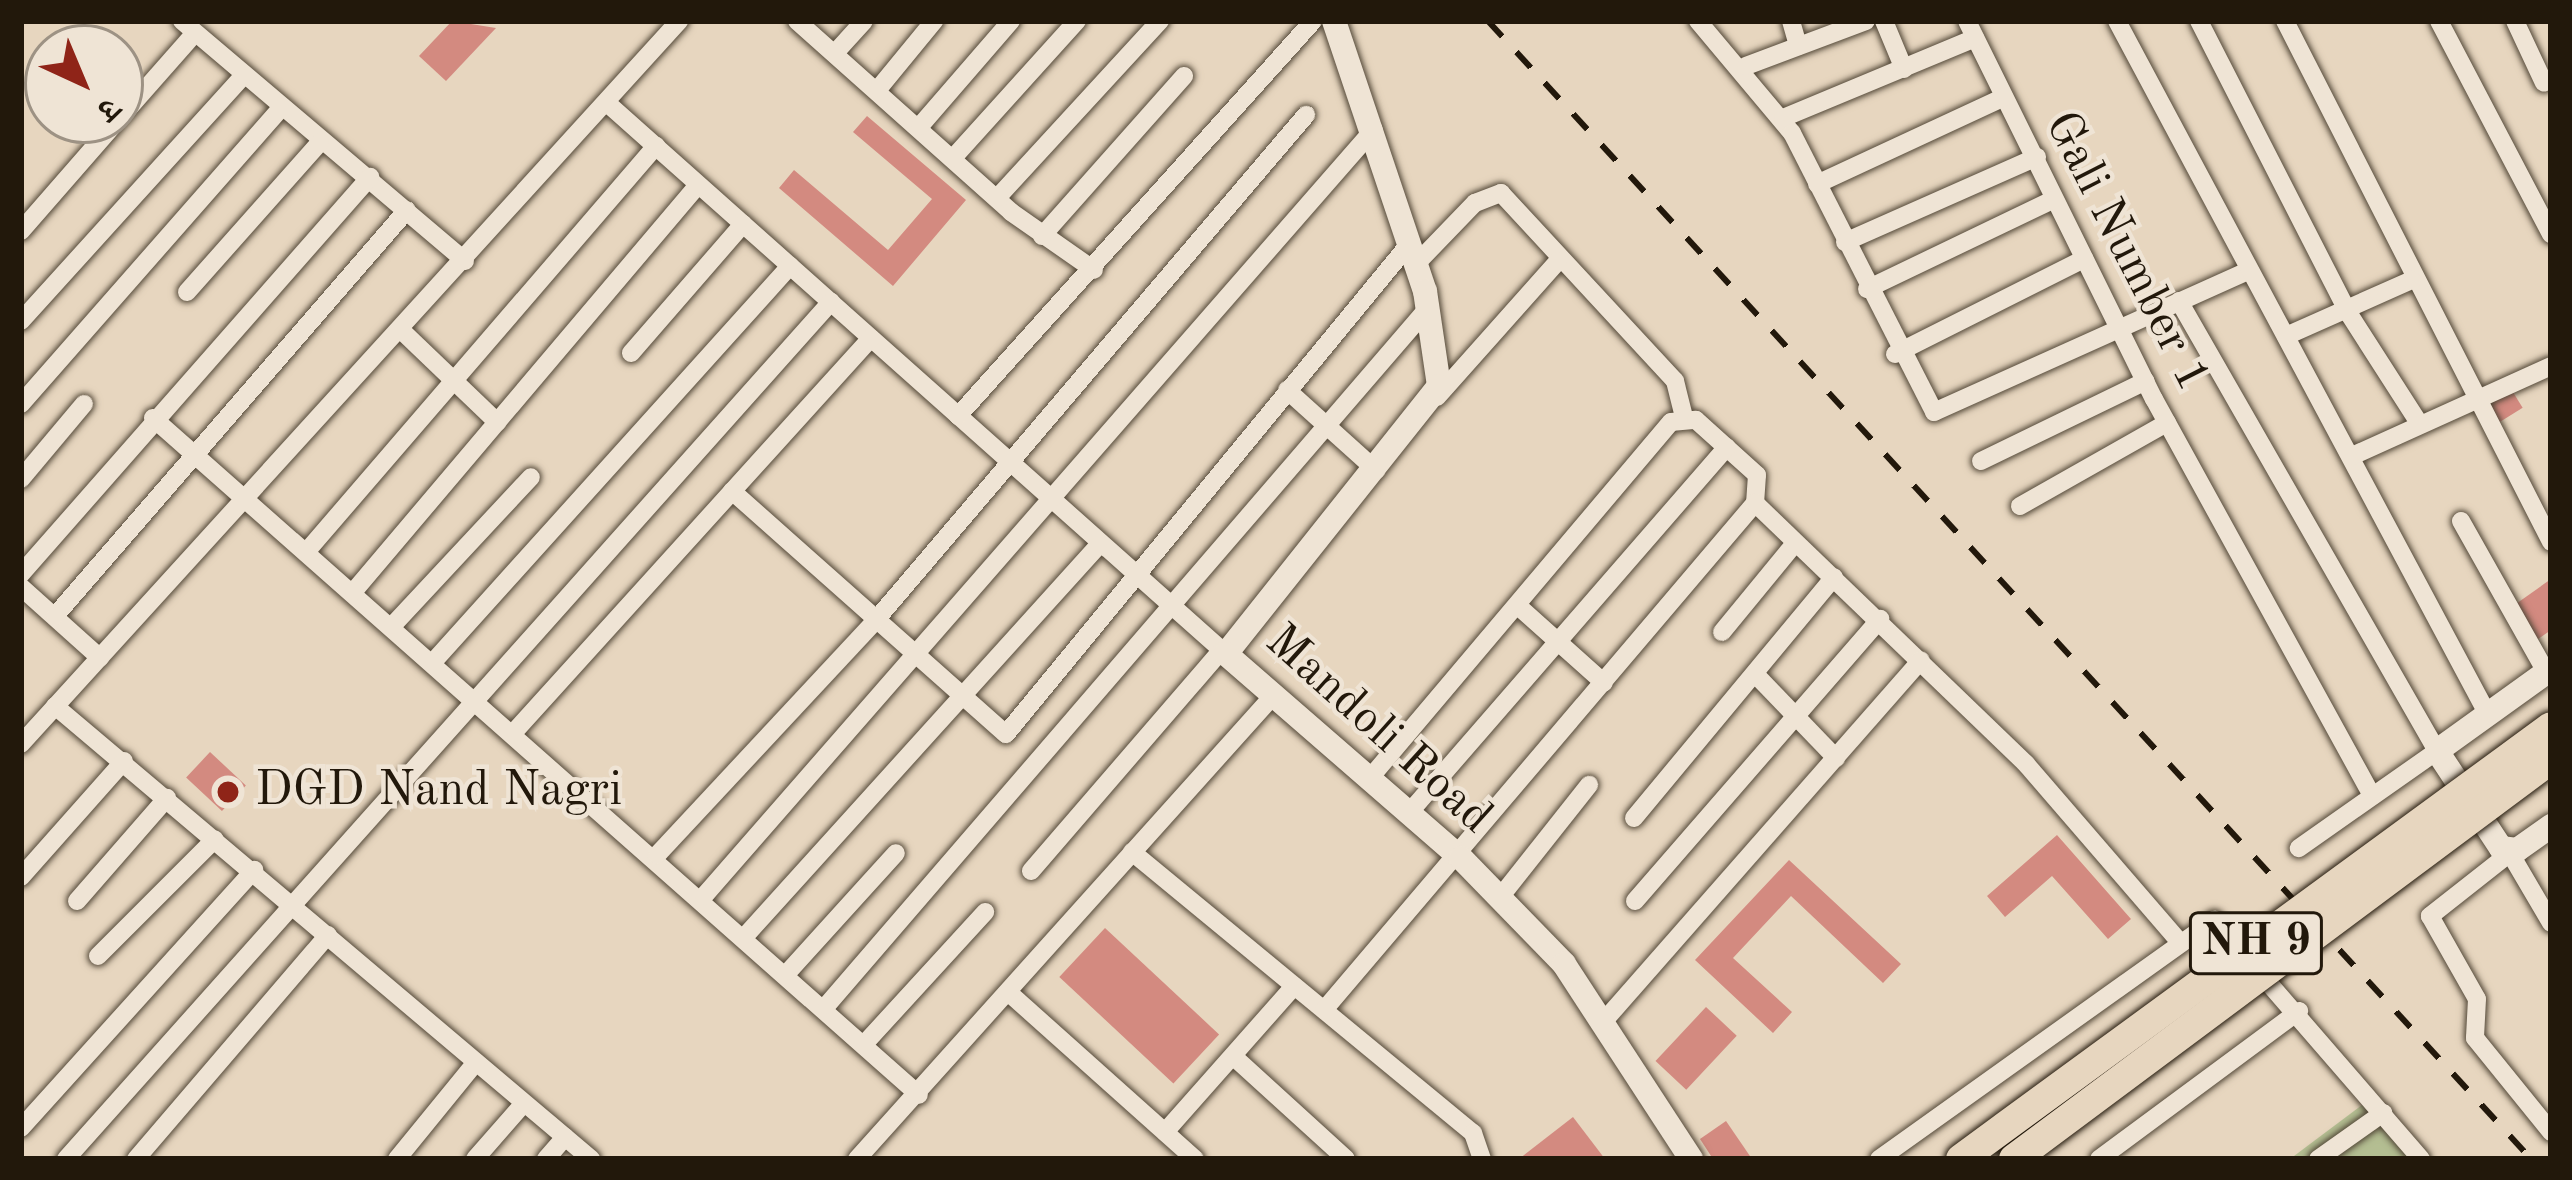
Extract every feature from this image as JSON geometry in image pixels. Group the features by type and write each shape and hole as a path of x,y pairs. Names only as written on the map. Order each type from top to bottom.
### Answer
{"highway":[{"name":"NH 9","path":"1961,1159 2551,727"},
{"name":"NH 9","path":"2014,1159 2551,759"}],"street":[{"path":"21,744 248,500 679,21"},
{"path":"797,21 879,88 1042,236 1094,270"},
{"path":"835,53 864,21"},
{"path":"879,88 934,21"},
{"path":"920,126 1011,21"},
{"path":"953,158 1077,21"},
{"path":"998,199 1160,21"},
{"path":"958,416 1313,21"},
{"path":"1334,21 1374,129 1429,308 1432,404"},
{"path":"1791,21 1798,46"},
{"path":"1746,66 1866,21"},
{"path":"1884,21 1904,69"},
{"path":"2117,21 2487,713"},
{"path":"2199,21 2349,314 2419,423"},
{"path":"2285,21 2412,280 2551,542"},
{"path":"2439,21 2551,234"},
{"path":"2515,21 2544,83"},
{"path":"1704,24 1746,66 1784,118 1895,354 1934,412 1947,411 2248,272"},
{"path":"144,86 188,27 241,78 370,177 465,261"},
{"name":"Gali Number 1","path":"1784,118 1904,69 1971,29 2146,381 2372,796"},
{"path":"1042,236 1184,76"},
{"path":"21,321 241,78"},
{"path":"1817,184 2004,97"},
{"path":"607,103 1098,546 1224,653 1031,871"},
{"path":"21,404 280,109"},
{"path":"657,854 875,621 1306,115"},
{"path":"704,896 1374,129"},
{"path":"187,292 320,142"},
{"path":"21,231 97,144"},
{"path":"307,551 656,146"},
{"path":"1845,242 2037,157"},
{"path":"21,574 153,418 370,177"},
{"path":"354,592 698,184"},
{"path":"732,491 1006,734 1138,580 1287,390 1413,253 1490,192 1516,203 1558,261 1675,381 1684,418 1727,447 1763,482 1755,502 1461,858 1324,1010"},
{"path":"1867,289 2053,200"},
{"path":"55,616 198,458 407,210"},
{"path":"631,353 743,224"},
{"path":"1895,354 2084,259"},
{"path":"1432,404 1558,261"},
{"path":"434,661 790,266"},
{"path":"2286,336 2349,314 2412,280"},
{"path":"2179,301 2437,752 2510,853 2551,923"},
{"path":"66,1159 831,302"},
{"path":"826,1005 1177,612 1326,426 1429,308"},
{"path":"401,331 497,422"},
{"path":"515,731 871,338"},
{"path":"2352,456 2551,366"},
{"path":"1981,461 2146,381"},
{"path":"1287,390 1376,470"},
{"path":"21,478 84,404"},
{"name":"Mandoli Road","path":"1432,404 1224,653 1501,896 1604,1021 1691,1159"},
{"path":"153,418 657,854 867,1041 919,1096"},
{"path":"1370,778 1684,418"},
{"path":"2020,506 2168,423"},
{"path":"1408,814 1562,646 1727,447"},
{"path":"393,626 531,477"},
{"path":"1755,502 1921,659 2176,939"},
{"path":"2299,848 2549,671 2461,521"},
{"path":"1722,632 1795,543"},
{"path":"747,934 1098,546"},
{"path":"1634,818 1757,676 1834,577"},
{"path":"21,587 100,658"},
{"path":"1518,606 1604,683"},
{"path":"1635,901 1880,619"},
{"path":"1604,1021 1921,659"},
{"path":"1757,676 1836,758"},
{"path":"857,1159 919,1096 1271,698"},
{"path":"55,706 591,1159"},
{"path":"21,877 124,760"},
{"path":"1501,896 1589,785"},
{"path":"77,902 167,799"},
{"path":"2551,826 2430,916 2474,990 2475,1038 2551,1132"},
{"path":"98,956 214,839"},
{"path":"1132,852 1473,1133 1482,1159"},
{"path":"789,971 896,853"},
{"path":"21,1128 254,870"},
{"path":"867,1041 985,912"},
{"path":"1879,1159 2176,939 2222,922 2421,1159"},
{"path":"136,1159 328,935"},
{"path":"1165,1132 1294,986"},
{"path":"1008,992 1195,1159"},
{"path":"2099,1159 2299,1011"},
{"path":"1234,1057 1346,1159"},
{"path":"397,1159 476,1062"},
{"path":"475,1159 524,1103"},
{"path":"2318,1159 2383,1113"},
{"path":"546,1159 565,1138"}],"green space":[{"path":"2374,1096 2427,1159 2290,1159"}],"building":[{"path":"452,21 496,28 446,81 419,56"},
{"path":"867,116 966,200 893,286 779,188 794,170 888,250 932,199 853,132"},
{"path":"2511,389 2523,408 2500,422 2488,403"},
{"path":"2551,579 2551,630 2534,642 2513,606"},
{"path":"210,752 246,785 222,811 186,778"},
{"path":"2057,835 2131,919 2108,939 2052,876 2005,917 1987,896"},
{"path":"1789,860 1901,964 1883,983 1791,896 1733,958 1792,1012 1773,1033 1695,960"},
{"path":"1105,928 1219,1034 1173,1083 1059,977"},
{"path":"1706,1007 1737,1036 1686,1090 1656,1061"},
{"path":"1573,1117 1605,1159 1519,1159"},
{"path":"1726,1121 1752,1159 1713,1159 1700,1139"}],"railway":[{"path":"1488,21 2531,1159"}],"place":[{"name":"DGD Nand Nagri","path":"228,792"}]}
